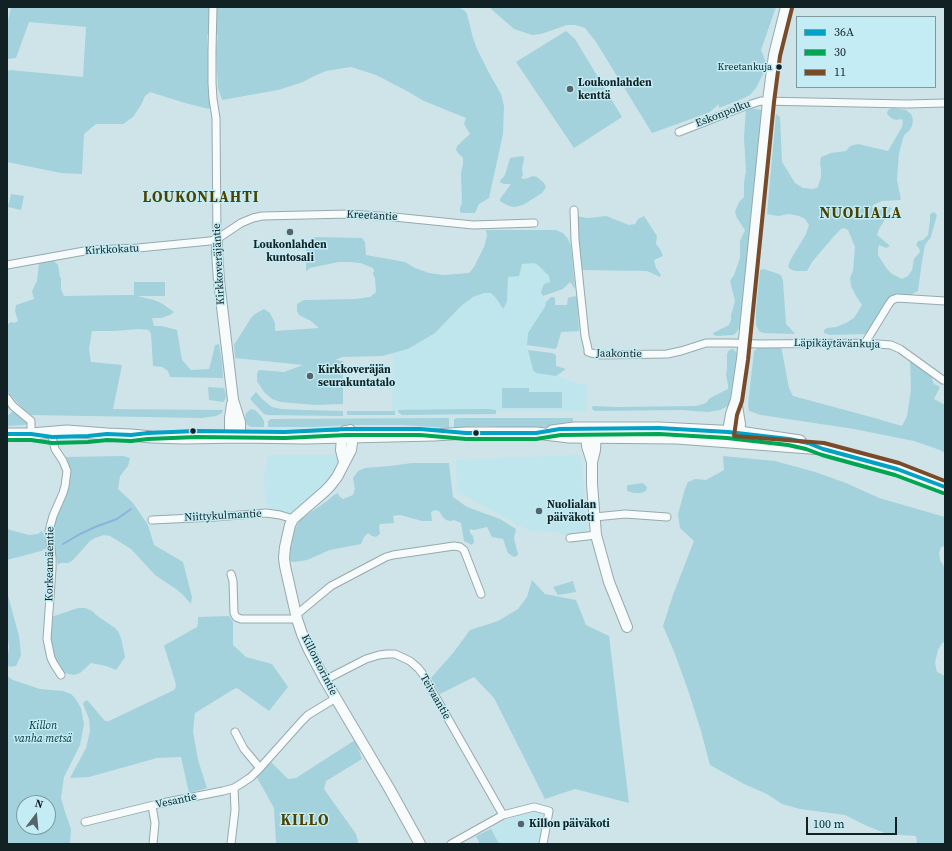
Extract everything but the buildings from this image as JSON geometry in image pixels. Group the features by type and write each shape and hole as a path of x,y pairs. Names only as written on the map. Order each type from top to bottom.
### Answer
{"main road":[{"path":"7,434 131,435 168,432 305,438 348,433 434,436 466,433 536,433 560,429 591,433 677,438 733,437 808,443 822,450 852,456 897,469 945,487"}],"street":[{"name":"Kirkkoveräjäntie","path":"213,7 212,83 216,118 217,250 219,281 233,400 240,422 235,434"},
{"path":"733,437 740,424 736,400 744,344 768,101 774,55 786,7"},
{"path":"768,101 945,103"},
{"name":"Eskonpolku","path":"679,132 745,106 757,102 768,101"},
{"name":"Jaakontie","path":"574,210 575,240 588,352 601,355 652,355 681,351 706,343 744,344"},
{"name":"Kreetantie","path":"217,239 241,223 262,216 349,214 473,225 534,223"},
{"name":"Kirkkokatu","path":"7,265 90,250 210,242 217,239"},
{"path":"865,342 892,300 897,298 945,301"},
{"name":"Läpikäytävänkuja","path":"744,344 865,342 891,345 900,349 943,380"},
{"path":"7,398 13,406 31,421 31,434"},
{"name":"Killontorintie","path":"348,433 341,450 344,462 337,476 330,486 293,519 290,525 286,539 284,558 285,566 297,617 309,650 420,844"},
{"path":"591,433 588,453 592,462 592,496 596,535 609,582 627,627"},
{"name":"Korkeamäentie","path":"52,435 55,448 66,471 65,486 53,516 49,531 52,569 47,639 51,658 61,675"},
{"name":"Niittykulmantie","path":"152,520 266,513 293,519"},
{"path":"595,517 625,514 667,517"},
{"path":"570,538 596,535"},
{"path":"232,574 234,613 236,617 241,619 297,617 330,586 386,558 393,555 454,546 460,547 464,550 481,594"},
{"name":"Teivaantie","path":"325,680 379,654 395,654 418,668 503,815"},
{"name":"Vesantie","path":"85,822 162,803 234,788 251,777 308,715 336,698"},
{"path":"235,732 244,750 260,768"},
{"path":"231,844 235,810 234,788"},
{"path":"152,806 155,823 153,844"},
{"path":"451,844 503,815 534,807 549,811 543,844"}],"shaded area":[{"path":"534,263 538,265 549,277 550,283 541,293 546,305 528,333 527,345 533,370 536,373 556,376 587,386 586,411 392,411 393,353 408,349 435,333 461,306 473,297 484,293 491,293 496,298 502,309 507,302 508,276 522,264"},
{"path":"269,455 337,455 339,458 337,469 326,485 295,513 289,513 269,510 265,495 264,476"},
{"name":"Nuolialan päiväkoti","path":"580,455 587,533 583,535 563,535 557,532 528,530 458,492 457,490 456,460"},
{"name":"Killon päiväkoti","path":"535,812 540,813 542,817 544,833 541,844 480,844 476,836 508,819"}],"green space":[{"path":"11,7 458,7 467,14 477,49 501,94 504,106 503,134 489,198 479,204 475,213 460,212 460,207 462,204 461,173 463,158 456,150 457,146 470,134 464,124 466,118 424,101 376,75 351,67 326,71 303,82 278,90 222,100 218,88 216,50 218,35 207,35 211,105 209,109 150,92 145,96 133,117 123,124 96,124 84,134 82,174 61,173 7,162 7,71 10,70 83,77 86,27 29,22 16,58 8,59 8,21"},
{"path":"489,7 776,7 761,50 766,66 756,88 750,95 719,108 719,104 710,112 652,133 596,42 585,28 575,25 567,25 541,34 532,35 514,29"},
{"name":"Loukonlahden kenttä","path":"566,31 575,39 622,117 574,148 516,62"},
{"path":"746,108 761,110 761,137 742,307 739,328 736,333 733,335 717,336 713,333 729,325 731,320 735,301 730,281 734,275 740,258 740,241 745,230 735,212 739,202 744,197 746,171 744,138"},
{"path":"893,108 906,110 911,114 913,120 909,131 904,135 899,153 897,180 901,200 882,201 873,205 872,208 880,210 888,207 892,208 877,235 890,246 886,248 879,245 878,255 892,274 902,279 908,276 912,270 914,259 920,252 916,245 918,241 923,240 928,235 930,214 934,212 937,215 931,237 925,245 918,291 910,295 892,296 889,298 868,332 865,334 830,335 824,333 824,330 846,323 854,318 862,305 851,286 850,278 853,271 855,247 848,230 844,228 835,235 812,262 807,271 795,271 790,269 788,266 806,234 809,225 805,219 799,216 789,214 778,216 767,214 776,114 780,117 782,162 795,183 803,188 813,189 818,187 821,177 821,157 831,153 846,151 850,146 858,144 888,151 902,127 903,122 902,119 896,120 887,114 888,110"},
{"path":"522,156 524,159 522,168 523,175 521,178 525,179 533,176 537,177 546,187 542,193 523,205 515,207 509,206 500,201 500,199 511,184 504,184 500,182 505,175 510,158"},
{"path":"11,194 24,196 21,210 8,207"},
{"path":"576,216 588,218 606,216 629,225 635,224 638,219 644,216 657,236 656,244 663,256 654,260 656,268 661,275 660,277 647,271 582,270"},
{"path":"486,230 556,230 563,233 571,246 575,289 570,282 563,289 543,296 541,293 542,289 544,284 550,282 549,276 534,263 522,264 519,276 508,277 507,302 503,309 491,293 484,293 473,297 461,306 435,333 408,349 382,356 342,357 335,360 343,361 343,404 316,405 280,402 272,399 264,392 257,381 257,374 259,370 284,372 303,365 235,358 234,345 251,318 264,309 270,313 275,323 275,331 319,328 311,321 299,315 297,311 297,304 304,300 355,299 370,297 376,292 373,268 360,263 339,262 310,268 306,271 306,242 315,237 362,238 365,242 366,255 405,262 415,268 429,273 444,275 469,273 474,267 484,247 487,236"},
{"path":"53,260 58,265 61,278 61,289 64,296 134,295 134,282 165,282 165,296 137,296 161,303 174,312 161,318 152,318 154,326 162,326 177,330 182,360 191,370 209,369 215,345 219,344 223,378 170,377 168,371 162,367 153,366 151,334 149,330 92,331 89,349 91,362 122,365 113,409 223,410 222,413 216,416 202,418 31,415 23,409 7,391 8,324 18,321 15,311 16,305 34,299 32,291 37,281 39,263"},
{"path":"764,269 781,275 783,281 786,324 795,334 763,333 759,331 757,327 756,311 760,270"},
{"path":"575,296 577,298 579,331 561,332 557,347 555,349 527,345 528,333 546,305 545,303 553,297 555,298 555,305 567,305 568,298"},
{"path":"760,346 781,346 789,388 793,396 902,426 907,416 911,390 910,360 930,374 934,384 940,387 934,399 945,405 945,453 914,441 854,429 761,415 749,411 748,405 754,351"},
{"path":"733,349 738,354 730,402 728,406 720,410 708,412 682,410 596,411 592,408 594,406 696,406 706,403 710,398 728,389 726,375 727,354 729,350"},
{"path":"528,350 555,354 556,366 566,369 556,376 536,373 533,370"},
{"path":"208,387 224,388 226,396 225,400 223,402 209,400"},
{"path":"502,388 529,388 529,392 562,392 562,408 502,408"},
{"path":"256,392 272,407 282,409 343,411 343,416 267,415 263,413 250,399"},
{"path":"16,409 28,422 27,424 7,426 7,416"},
{"path":"251,409 255,410 261,416 264,421 264,427 251,427 247,425 245,419 246,413"},
{"path":"398,410 496,410 496,414 402,415 398,412"},
{"path":"347,411 395,411 395,415 347,415"},
{"path":"449,418 449,428 403,425 268,427 268,421 271,419"},
{"path":"573,418 573,425 533,428 480,426 454,428 454,419"},
{"path":"123,456 130,458 128,466 120,476 118,489 133,503 148,525 154,545 183,562 192,597 191,604 176,589 155,575 131,549 110,536 104,535 95,538 90,541 73,560 68,563 60,563 58,565 53,536 54,523 67,494 70,482 69,469 65,460 66,457"},
{"path":"723,456 775,461 815,472 846,483 879,498 945,517 945,546 941,547 939,553 940,560 945,568 945,642 942,643 938,650 935,663 937,672 945,676 945,844 917,844 916,836 887,834 845,815 800,809 782,804 767,794 744,784 710,765 689,693 663,626 673,595 694,541 680,528 678,514 685,489 688,482 695,479 706,480 724,470"},
{"path":"412,463 449,463 453,497 467,507 500,519 516,529 514,538 518,554 517,556 514,557 508,553 503,539 492,537 487,527 474,530 470,529 474,542 472,545 464,541 461,523 454,520 446,520 439,511 435,510 431,512 432,521 422,521 400,515 393,516 394,523 380,524 380,534 376,537 368,533 364,537 361,544 330,550 307,560 295,562 288,561 291,537 300,520 338,493 343,499 353,495 355,489 353,478 358,471 365,468"},
{"path":"643,483 647,487 646,491 634,493 627,491 628,485"},
{"path":"7,528 29,535 38,534 42,531 48,543 48,547 41,551 7,560"},
{"path":"532,580 545,594 576,600 586,625 609,636 629,803 575,789 545,799 494,698 474,677 440,694 431,678 453,653 470,630 498,621 518,609 527,597"},
{"path":"573,581 576,592 558,595 553,587"},
{"path":"7,592 19,636 21,655 16,666 9,667 7,662 9,647 7,633"},
{"path":"78,608 85,608 92,611 118,631 125,657 116,670 91,663 80,673 74,675 60,672 54,660 49,634 51,617"},
{"path":"229,616 233,622 233,645 246,657 272,664 288,687 269,711 237,688 195,713 193,731 198,760 207,788 189,793 181,757 157,758 89,777 70,778 86,748 90,731 89,719 83,704 84,702 87,700 105,721 109,721 172,691 176,686 164,646 197,627 198,617"},
{"name":"Killon vanha metsä","path":"7,676 13,680 40,689 63,691 71,694 81,708 84,724 80,745 64,777 61,798 71,829 70,844 7,844"},
{"path":"355,740 362,759 326,781 324,789 356,834 358,842 356,844 276,844 274,808 256,776 271,762 288,779 296,778"},
{"path":"491,829 499,844 480,844 476,836"}],"waterway":[{"path":"63,544 95,527 117,519 131,509"}],"transit line":[{"name":"11","path":"792,8 780,56 748,360 742,401 737,415 734,436 824,443 899,463 945,481"},
{"name":"36A","path":"7,434 31,434 52,437 107,434 131,435 196,431 285,432 346,429 420,429 466,433 536,433 560,429 659,428 728,432 789,439 808,443 823,449 897,469 945,487"},
{"name":"30","path":"7,440 31,440 52,443 107,440 131,441 196,437 285,438 346,435 420,435 466,439 536,439 561,435 659,434 727,438 788,445 895,475 943,493"}],"place":[{"name":"Kreetankuja","path":"779,67"},
{"name":"Loukonlahden kenttä","path":"570,89"},
{"name":"Loukonlahden kuntosali","path":"290,232"},
{"name":"Kirkkoveräjän seurakuntatalo","path":"310,376"},
{"name":"Nuolialan päiväkoti","path":"539,511"},
{"name":"Killon päiväkoti","path":"521,824"}],"district":[{"name":"LOUKONLAHTI","path":"201,198"},
{"name":"NUOLIALA","path":"861,214"},
{"name":"KILLO","path":"305,821"}]}
